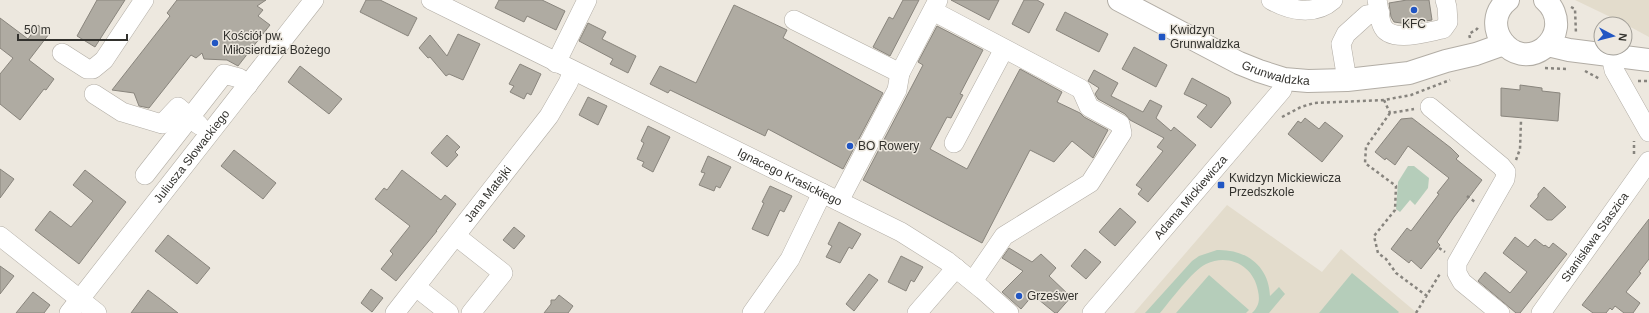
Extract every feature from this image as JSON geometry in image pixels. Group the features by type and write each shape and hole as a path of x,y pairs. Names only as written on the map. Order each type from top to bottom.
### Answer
{"main road":[{"name":"Grunwaldzka","path":"1119,0 1239,63 1284,79 1308,81 1347,80 1449,70 1476,54 1493,21"},
{"path":"1493,21 1511,50 1521,54 1531,54 1540,51 1552,38 1555,14 1552,7 1545,0"},
{"name":"Grunwaldzka","path":"1449,70 1493,21"},
{"path":"1552,38 1569,50 1593,53"},
{"path":"1611,56 1649,60"}],"street":[{"path":"62,53 87,69 93,69 104,60 144,0"},
{"name":"Juliusza Słowackiego","path":"74,306 314,0"},
{"name":"Ignacego Krasickiego","path":"431,0 901,232 956,268 1009,313"},
{"path":"556,63 587,0"},
{"path":"1271,0 1278,4 1305,11 1324,6 1333,0"},
{"path":"1347,80 1341,44 1346,34 1367,15 1379,7 1382,26 1389,33 1401,36 1443,29 1448,22 1445,0"},
{"path":"840,201 897,90 900,73 935,6 1004,49 1081,89 1089,107 1120,124 1122,133 1090,183 1004,236 973,281"},
{"path":"794,20 900,73"},
{"path":"954,143 1004,49"},
{"path":"1611,56 1614,70 1642,133"},
{"name":"Jana Matejki","path":"395,313 549,116 573,71"},
{"path":"145,175 224,74 239,78 248,85"},
{"name":"Adama Mickiewicza","path":"1092,313 1282,90 1284,79"},
{"path":"94,94 122,112 162,124 178,107 209,134"},
{"path":"1430,106 1501,166 1506,172 1505,179 1457,263 1457,273 1462,282 1500,313"},
{"name":"Stanisława Staszica","path":"1541,313 1641,158"},
{"path":"752,313 790,259 822,193"},
{"path":"0,236 74,306 97,313"},
{"path":"456,236 503,273 471,313"},
{"path":"917,313 956,268"},
{"path":"416,287 449,313"}],"path":[{"path":"1539,67 1569,69"},
{"path":"1280,118 1301,106 1314,103 1384,100 1411,95 1449,70"},
{"path":"1585,71 1606,82"},
{"path":"1384,100 1390,113"},
{"path":"1427,296 1396,273 1386,259 1378,253 1374,236 1395,210 1396,186 1365,163 1366,147 1390,113 1430,106"},
{"path":"1517,159 1520,149 1521,121"},
{"path":"1641,158 1642,133"},
{"path":"1416,313 1442,269"}],"shaded area":[{"path":"1575,0 1649,0 1649,37 1633,28 1633,16 1608,16"},
{"path":"1227,205 1322,272 1341,249 1417,313 1134,313"}],"green space":[{"path":"1408,166 1414,166 1429,178 1428,188 1415,205 1410,200 1400,212 1396,209 1398,182"},
{"path":"1217,250 1228,250 1246,256 1254,261 1265,276 1269,285 1270,296 1279,287 1285,294 1269,313 1252,313 1258,305 1259,300 1256,282 1246,269 1239,264 1232,261 1223,260 1206,264 1194,273 1160,313 1145,313 1192,261 1199,256"},
{"path":"1352,273 1399,312 1319,313"},
{"path":"1209,275 1249,310 1246,313 1176,313"}],"building":[{"path":"97,0 125,0 95,47 77,36"},
{"name":"Kościół pw. Miłosierdzia Bożego","path":"177,0 266,0 257,6 263,10 258,16 270,25 238,66 227,60 204,59 202,53 196,58 191,55 149,108 139,106 134,93 112,90 170,16 167,13"},
{"path":"366,0 380,0 417,18 408,36 360,12"},
{"path":"499,0 542,0 565,11 556,30 527,16 524,22 495,8"},
{"path":"903,0 919,0 890,56 873,47 889,17 893,19"},
{"path":"951,0 999,0 989,20"},
{"path":"1024,0 1037,0 1044,4 1029,33 1012,24"},
{"path":"1407,0 1429,0 1432,20 1408,24 1394,22 1391,17 1389,3"},
{"path":"734,5 787,30 783,38 883,93 843,169 768,129 765,136 670,90 668,93 650,84 660,66 696,83"},
{"path":"1065,12 1108,34 1099,52 1056,30"},
{"path":"0,18 28,39 38,25 49,34 29,60 54,79 46,90 44,89 20,120 0,104 0,74 13,58 0,48"},
{"path":"588,23 606,32 602,39 636,56 628,73 610,64 613,59 579,41"},
{"path":"937,26 983,50 960,94 963,95 951,118 947,117 930,149 967,169 1020,69 1062,92 1057,102 1080,113 1084,117 1108,130 1093,158 1072,141 1054,162 1030,150 982,243 863,180 923,65 918,62"},
{"path":"458,34 480,44 463,80 449,74 446,76 430,57 428,58 419,48 430,35 447,56"},
{"path":"1134,47 1167,65 1156,87 1122,69"},
{"path":"520,64 541,74 531,95 527,93 524,99 510,92 514,86 509,84"},
{"path":"300,66 342,99 329,114 288,82"},
{"path":"1094,70 1118,83 1111,96 1143,112 1150,100 1162,106 1156,118 1171,131 1174,127 1196,145 1148,202 1138,194 1142,189 1136,185 1163,151 1157,147 1164,138 1130,120 1125,114 1098,99 1095,94 1099,88 1088,81"},
{"path":"1192,78 1229,98 1231,103 1211,128 1197,117 1207,105 1184,94"},
{"path":"1520,85 1542,88 1542,91 1560,93 1558,121 1501,116 1501,88 1520,90"},
{"path":"588,97 607,106 598,125 579,115"},
{"path":"1305,118 1319,129 1325,122 1343,136 1322,162 1288,134 1298,121 1301,123"},
{"path":"1412,118 1451,148 1459,156 1456,159 1482,180 1454,217 1437,242 1440,245 1421,269 1411,260 1409,263 1391,249 1407,228 1411,231 1449,178 1408,146 1395,165 1386,158 1385,160 1375,152 1401,119"},
{"path":"648,126 670,137 653,172 642,166 644,162 637,159 644,143 641,141"},
{"path":"447,135 460,147 455,152 458,155 447,167 431,153"},
{"path":"234,150 276,183 263,199 221,166"},
{"path":"708,156 731,167 720,188 716,186 714,191 699,185 705,173 701,172"},
{"path":"0,169 14,179 0,198"},
{"path":"85,170 126,202 79,264 35,230 50,211 71,227 93,201 73,185"},
{"path":"402,170 441,200 445,195 456,204 437,231 396,281 381,269 393,254 390,251 410,226 375,199 384,188 387,190"},
{"path":"770,186 792,196 784,212 780,210 768,236 752,229 764,203 762,202"},
{"path":"1544,187 1566,207 1552,220 1547,220 1530,206"},
{"path":"1120,208 1136,222 1115,246 1099,232"},
{"path":"1649,219 1649,259 1639,272 1641,273 1626,292 1640,303 1633,313 1624,313 1615,306 1612,310 1610,308 1606,313 1593,313 1582,305"},
{"path":"839,222 861,234 852,249 849,247 840,263 826,257 832,246 828,244"},
{"path":"514,227 525,236 514,249 503,240"},
{"path":"168,235 210,268 197,284 155,251"},
{"path":"1515,237 1528,247 1535,239 1549,248 1553,243 1567,254 1520,313 1516,313 1478,281 1485,272 1510,293 1527,272 1503,253"},
{"path":"1009,248 1032,262 1041,254 1056,268 1049,276 1071,297 1057,313 1033,295 1021,309 1002,292 1023,271 1002,258"},
{"path":"1085,249 1101,262 1086,279 1071,266"},
{"path":"901,256 923,267 914,282 911,280 906,291 888,282"},
{"path":"0,266 14,276 0,294"},
{"path":"869,274 878,280 854,311 846,304"},
{"path":"371,289 383,298 372,312 361,303"},
{"path":"148,290 160,299 178,313 131,313"},
{"path":"33,292 50,305 44,313 16,313"},
{"path":"559,295 573,306 568,313 544,313 551,304 551,300 555,300"}],"place":[{"name":"KFC","path":"1414,10"},
{"name":"Kwidzyn Grunwaldzka","path":"1162,37"},
{"name":"Kościół pw. Miłosierdzia Bożego","path":"215,43"},
{"name":"BO Rowery","path":"850,146"},
{"name":"Kwidzyn Mickiewicza Przedszkole","path":"1221,185"},
{"name":"Grześwer","path":"1019,296"}]}
